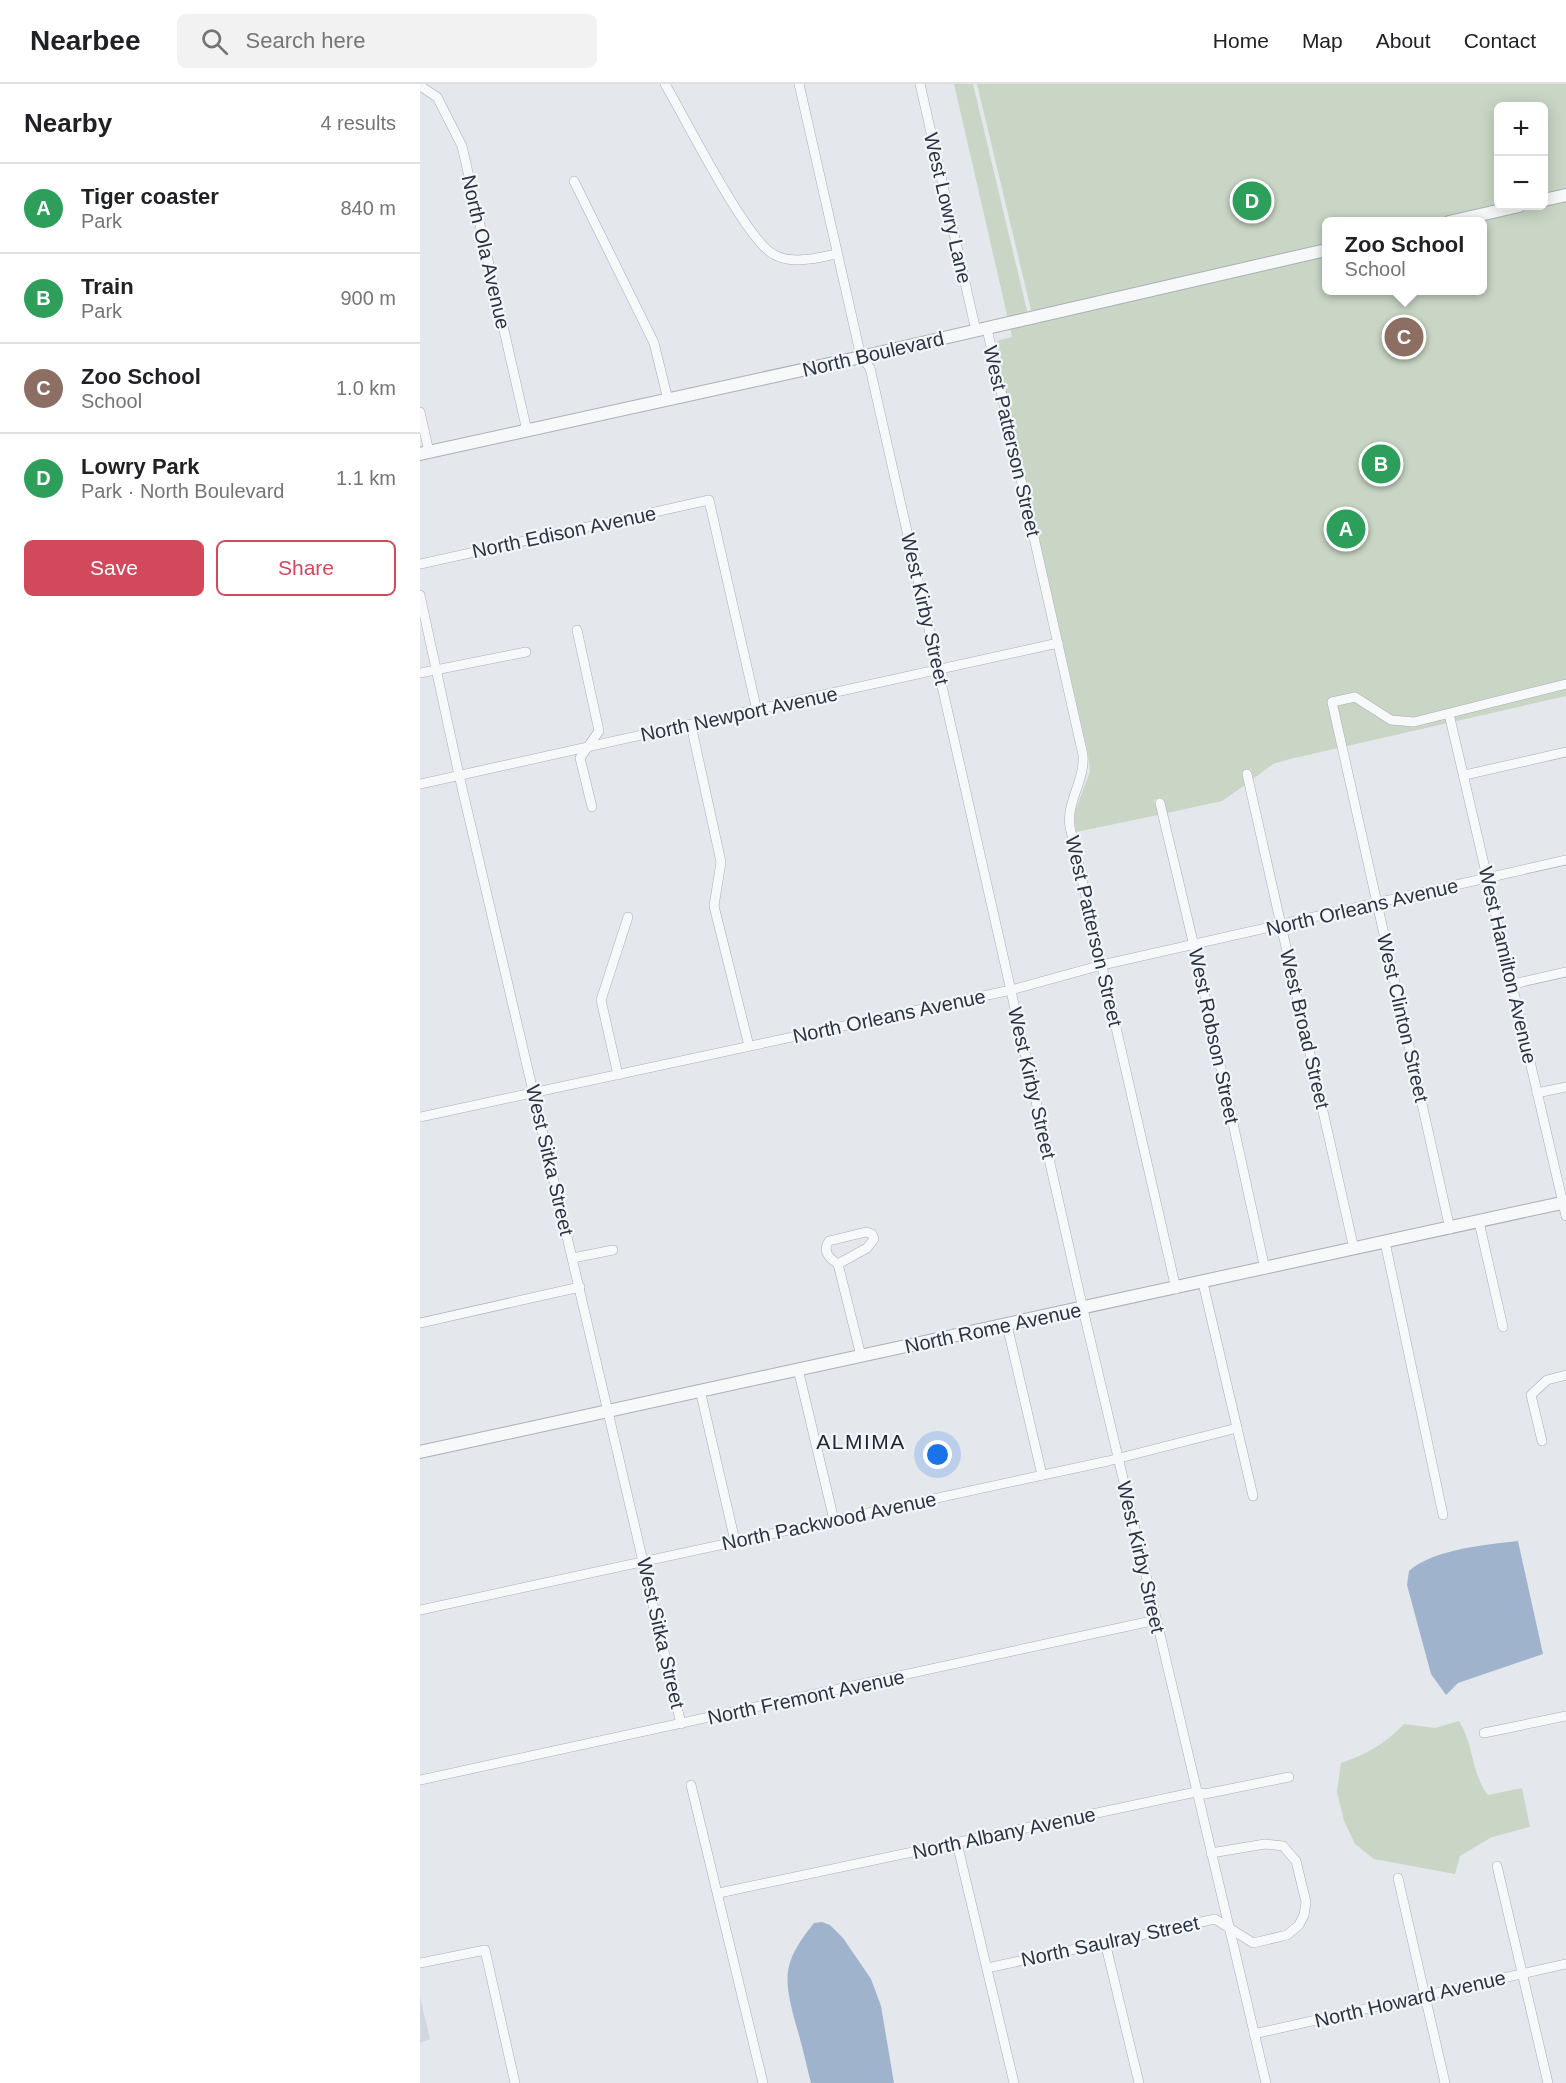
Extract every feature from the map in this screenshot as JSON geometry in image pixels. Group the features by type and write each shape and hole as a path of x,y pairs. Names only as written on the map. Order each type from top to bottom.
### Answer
{"street":[{"path":"665,84 753,235 774,255 802,261 836,254"},
{"name":"West Kirby Street","path":"799,84 861,357 870,368 1083,1309 1266,2083"},
{"name":"West Lowry Lane","path":"920,84 981,330"},
{"name":"North Ola Avenue","path":"420,86 437,97 462,146 527,431"},
{"path":"574,181 654,343 668,400"},
{"path":"1548,199 1566,195"},
{"path":"1471,217 1502,210"},
{"name":"North Boulevard","path":"425,453 981,330 1322,251"},
{"name":"West Patterson Street","path":"981,330 1058,643 1083,761 1081,780 1070,809 1070,827 1176,1289"},
{"path":"420,412 425,453"},
{"name":"North Edison Avenue","path":"420,564 708,500 757,711"},
{"name":"West Sitka Street","path":"420,595 459,775 610,1410 681,1724"},
{"path":"577,630 599,732 585,748 580,758 592,807"},
{"name":"North Newport Avenue","path":"420,784 1058,643"},
{"path":"420,673 526,652"},
{"path":"1449,714 1566,684"},
{"name":"West Clinton Street","path":"1449,714 1414,722 1391,720 1355,697 1332,702 1450,1229"},
{"name":"West Hamilton Avenue","path":"1449,714 1566,1216"},
{"path":"691,725 721,862 714,906 749,1046"},
{"path":"1465,775 1566,752"},
{"name":"West Broad Street","path":"1247,774 1354,1249"},
{"name":"West Robson Street","path":"1160,803 1194,946 1264,1269"},
{"name":"North Orleans Avenue","path":"420,1117 1011,990 1102,965 1566,860"},
{"path":"618,1075 601,1000 628,917"},
{"path":"1513,984 1566,972"},
{"path":"1537,1093 1566,1087"},
{"name":"North Rome Avenue","path":"420,1452 1564,1203"},
{"path":"1479,1222 1503,1327"},
{"path":"838,1264 870,1245 874,1239 872,1234 861,1233 829,1241 826,1248 827,1256 838,1264 861,1356"},
{"path":"1385,1242 1443,1515"},
{"path":"573,1258 613,1250"},
{"path":"1203,1283 1253,1496"},
{"path":"420,1323 580,1287"},
{"path":"1007,1325 1042,1475"},
{"path":"798,1369 834,1520"},
{"path":"1542,1442 1531,1395 1547,1380 1566,1375"},
{"path":"700,1390 735,1541"},
{"name":"North Packwood Avenue","path":"420,1610 1042,1475 1237,1428"},
{"name":"North Fremont Avenue","path":"420,1780 1156,1620"},
{"path":"1484,1733 1565,1719"},
{"name":"North Albany Avenue","path":"718,1893 1196,1792 1205,1794 1289,1777"},
{"path":"691,1785 763,2083"},
{"path":"957,1843 1014,2083"},
{"path":"1211,1853 1265,1844 1282,1846 1296,1861 1306,1902 1304,1915 1299,1925 1287,1935 1253,1943 1231,1929"},
{"path":"1497,1866 1548,2083"},
{"path":"1398,1878 1445,2083"},
{"name":"North Saulray Street","path":"987,1968 1215,1919 1231,1929"},
{"path":"1105,1942 1139,2083"},
{"path":"420,1963 485,1950 515,2083"},
{"name":"North Howard Avenue","path":"1254,2034 1566,1964"}],"shaded area":[{"path":"420,1997 430,2039 420,2043"}],"green space":[{"path":"954,84 973,84 1028,315 1008,319"},
{"path":"977,84 1566,84 1566,192 1548,196 1548,102 1494,102 1494,208 1454,217 1322,217 1322,247 1032,314"},
{"path":"1566,199 1566,696 1290,759 1273,764 1253,779 1251,769 1242,771 1245,785 1222,801 1167,813 1163,798 1154,800 1158,815 1076,832 1074,814 1090,772 1088,754 1000,368 1002,365 997,341 1012,337 1010,327 1322,255 1322,295 1487,295 1487,217 1517,210 1548,210 1548,203"},
{"path":"1459,1721 1464,1730 1478,1777 1488,1795 1522,1788 1530,1827 1492,1837 1460,1856 1455,1874 1374,1859 1355,1844 1344,1821 1337,1792 1341,1763 1375,1748 1404,1724 1435,1728"}],"water":[{"path":"1518,1541 1543,1654 1458,1683 1446,1695 1431,1674 1407,1585 1409,1571 1432,1558 1460,1549"},
{"path":"822,1922 830,1925 843,1938 871,1979 881,2006 894,2083 811,2083 789,1994 788,1971 796,1949 804,1937 814,1923"}],"place":[{"name":"Lowry Park","path":"1252,201"},
{"name":"Zoo School","path":"1404,337"},
{"name":"Train","path":"1381,464"},
{"name":"Tiger coaster","path":"1346,529"}],"district":[{"name":"ALMIMA","path":"861,1442"}]}
